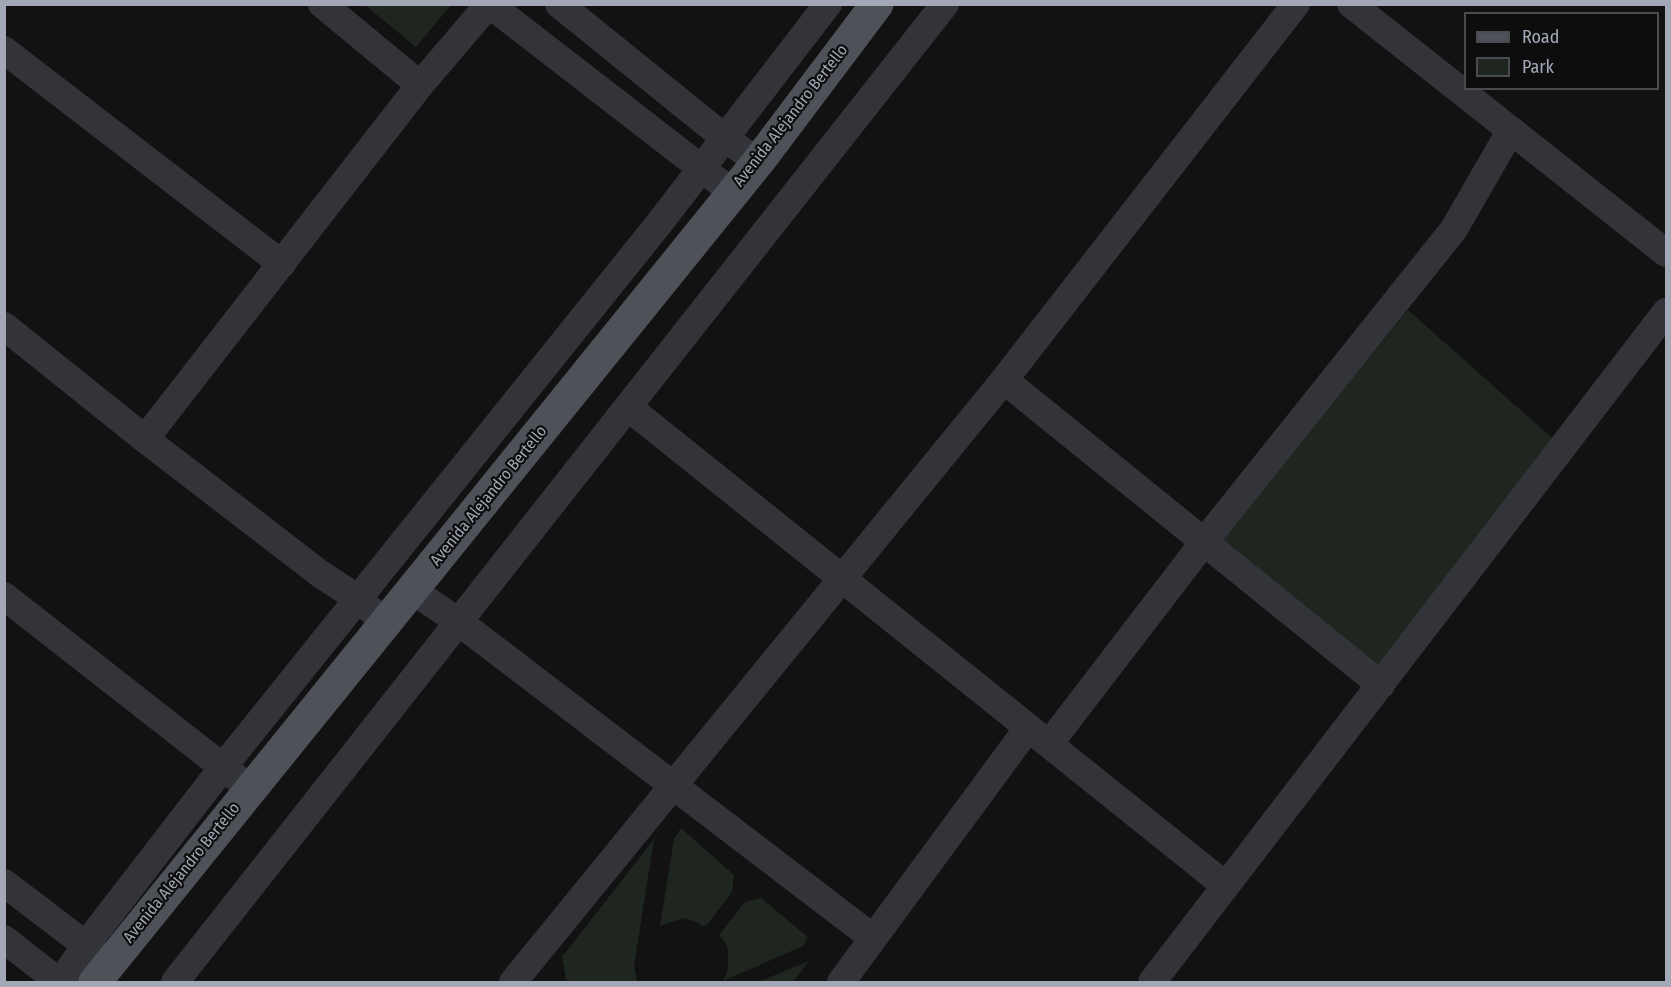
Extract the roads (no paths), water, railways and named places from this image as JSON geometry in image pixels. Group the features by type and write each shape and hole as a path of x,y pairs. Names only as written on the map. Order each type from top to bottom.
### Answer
{"main road":[{"name":"Avenida Alejandro Bertello","path":"96,964 251,789 386,623 758,162 876,4"}],"street":[{"path":"322,4 420,85"},
{"path":"145,439 420,85 489,4 732,192"},
{"path":"559,4 726,139 758,162"},
{"path":"4,939 60,982 96,964 223,767 726,139 828,4"},
{"path":"175,982 945,4"},
{"path":"513,982 1004,380 1296,4"},
{"path":"1351,4 1666,253"},
{"path":"4,50 282,264"},
{"path":"841,982 873,938 1039,736 1204,542 1454,229 1511,130"},
{"path":"1152,982 1666,312"},
{"path":"4,326 145,439 319,573 357,598 386,623"},
{"path":"1004,380 1381,685"},
{"path":"628,407 1226,886"},
{"path":"412,590 459,622 672,787 873,938"},
{"path":"4,596 251,789"},
{"path":"4,883 96,964"}]}
